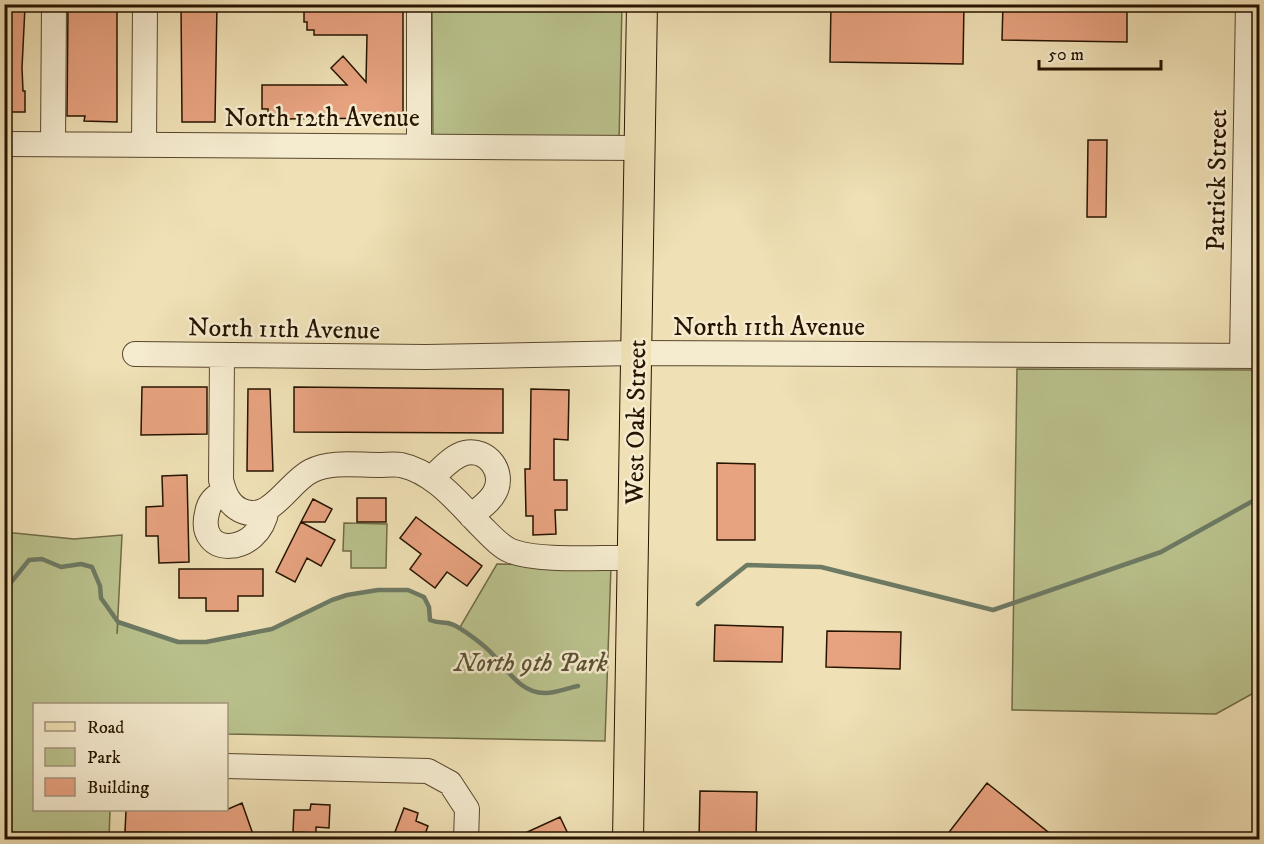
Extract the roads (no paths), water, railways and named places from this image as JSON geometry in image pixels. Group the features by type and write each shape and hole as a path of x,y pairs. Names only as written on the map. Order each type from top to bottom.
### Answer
{"main road":[{"name":"West Oak Street","path":"628,840 642,4"}],"street":[{"path":"53,144 54,4"},
{"path":"144,145 146,4"},
{"path":"419,4 419,146"},
{"name":"Patrick Street","path":"1248,4 1251,356"},
{"name":"North 12th Avenue","path":"4,144 639,148"},
{"name":"North 11th Avenue","path":"135,354 426,357 635,353 1251,356"},
{"path":"222,356 221,480 224,492 238,509 247,513 267,509 300,477 311,471 333,465 399,465 431,478 508,550 528,556 634,558"},
{"path":"431,478 457,456 465,453 474,452 489,459 498,474 496,490 491,498 471,516"},
{"path":"224,492 214,497 206,516 208,532 219,544 236,546 254,536 266,519 267,509"},
{"path":"228,766 428,771 450,783 467,809 466,840"}],"waterway":[{"path":"698,604 747,565 821,567 993,610 1161,552 1260,497"},
{"path":"4,586 8,586 29,560 42,559 61,567 81,564 92,567 100,586 101,598 118,622 178,642 206,642 272,629 347,595 378,590 408,590 424,597 429,607 430,620 452,624 481,643 511,676 527,688 546,693 578,686"}],"park label":[{"name":"North 9th Park","path":"531,662"}]}
